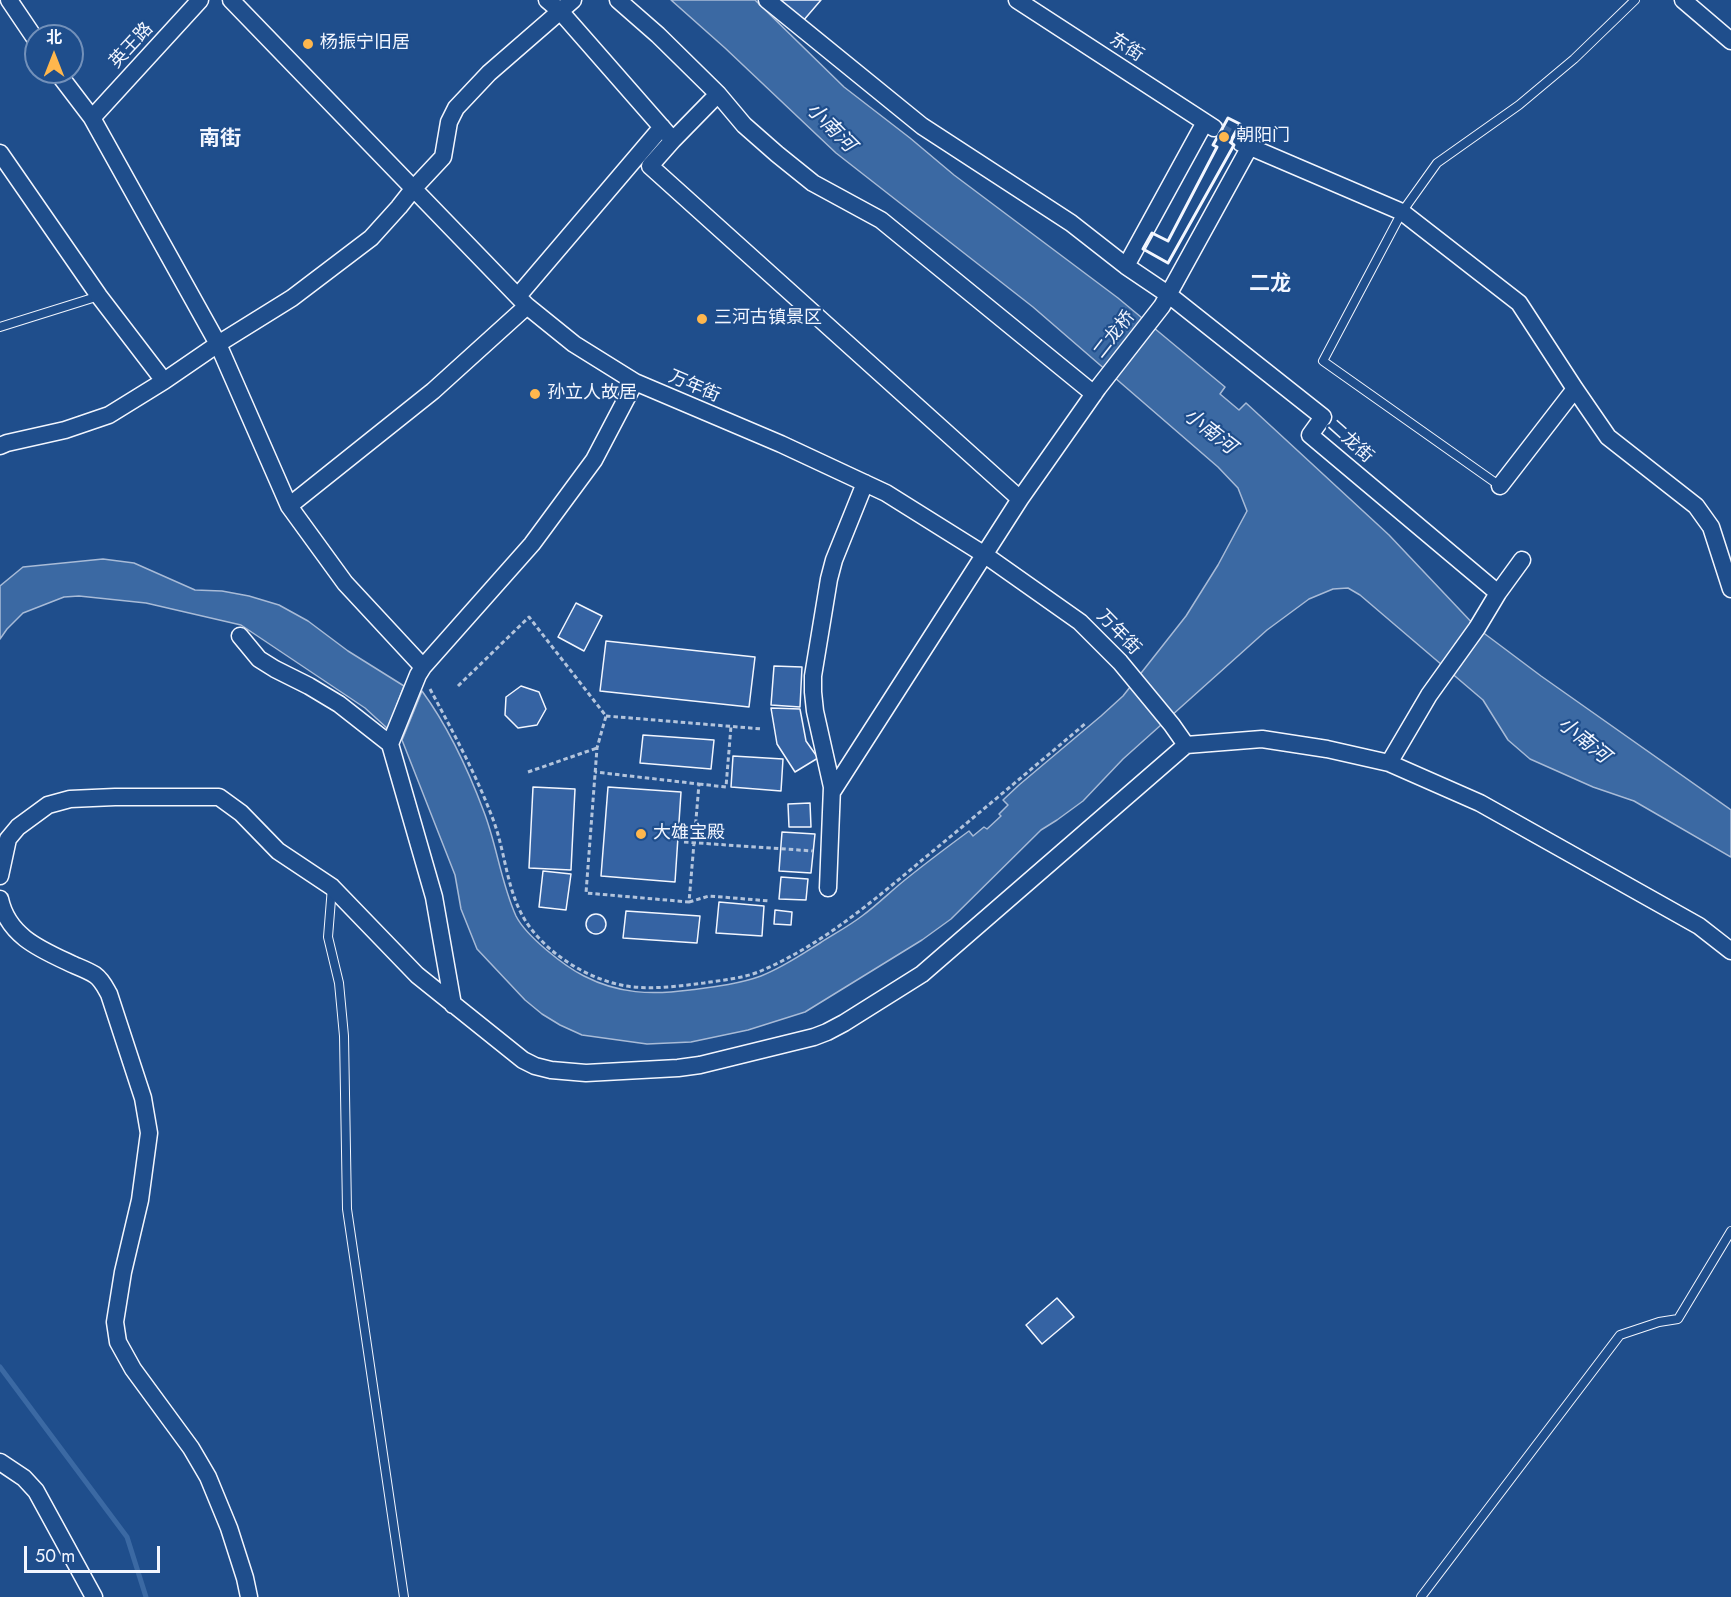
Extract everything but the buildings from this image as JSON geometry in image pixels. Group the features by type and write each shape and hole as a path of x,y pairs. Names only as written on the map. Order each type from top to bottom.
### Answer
{"street":[{"path":"9,0 25,24"},
{"name":"英王路","path":"92,118 200,0"},
{"name":"万年街","path":"231,0 522,301 574,344 635,382 780,444 886,493 985,555 1080,622 1120,662 1186,745"},
{"path":"547,0 560,11 673,140"},
{"path":"0,446 65,430 109,415 292,298 371,238 443,157 449,122 456,108 489,74 573,0"},
{"path":"618,0 658,35 718,94 744,125 813,183 881,220 1096,391"},
{"path":"767,0 922,126 1071,223 1166,301"},
{"name":"东街","path":"1017,0 1210,125 1126,266"},
{"path":"1683,0 1731,41"},
{"path":"66,84 92,118 219,344 289,506 345,583 423,676"},
{"path":"718,94 650,166 1020,500"},
{"path":"289,506 433,391 522,301 662,127"},
{"name":"二龙桥","path":"832,792 1020,500 1096,391 1166,301 1245,146 1402,212"},
{"path":"0,153 99,296 165,381"},
{"path":"1402,212 1519,303 1608,437 1696,506 1711,527 1731,589"},
{"name":"二龙街","path":"1166,301 1323,417 1310,435 1498,593"},
{"path":"390,744 423,676 532,544 594,460 635,382"},
{"path":"1500,486 1575,388"},
{"path":"828,888 832,787 815,711 813,675 834,560 865,483"},
{"path":"1389,763 1429,695 1522,560"},
{"path":"240,636 259,659 339,704 390,744 434,897 453,1005"},
{"path":"0,876 8,838 18,827 48,806 70,799 219,797 241,813 278,851 332,887 417,975 523,1060 551,1070 586,1073 678,1068 700,1065 814,1037 844,1023 922,974 1186,745 1262,739 1327,749 1389,763 1480,803 1699,926 1731,951"},
{"path":"0,899 3,911 14,930 45,951 94,974 109,994 143,1098 149,1133 140,1200 123,1272 116,1322 118,1341 133,1369 192,1448 208,1477 229,1528 249,1597"},
{"path":"0,1462 24,1478 36,1491 94,1597"}],"lane":[{"path":"1500,486 1323,361 1402,212 1437,163 1519,105 1574,59 1635,0"},
{"path":"0,327 99,296"},
{"path":"332,887 328,937 339,983 344,1036 347,1209 404,1597"},
{"path":"1421,1597 1620,1335 1659,1322 1678,1319 1731,1231"}],"path":[{"path":"458,686 530,617 606,716 762,729"},
{"path":"423,676 453,730 495,825 511,887 527,923 543,942 590,974 618,984 650,988 718,981 759,972 790,956 860,912 1086,723"},
{"path":"606,716 597,748 586,893 689,902 709,896 770,901"},
{"path":"595,772 726,787 731,726"},
{"path":"528,772 597,748"},
{"path":"689,902 699,784"},
{"path":"684,842 830,853"}],"water":[{"name":"小南河","path":"671,0 755,0 844,87 954,175 1118,298 1225,387 1220,394 1239,410 1246,403 1389,535 1477,628 1731,810 1731,857 1634,801 1593,787 1530,759 1508,740 1483,700 1360,595 1348,588 1333,589 1309,599 1267,630 1123,759 1083,801 1041,830 951,919 922,940 805,1012 748,1030 691,1042 647,1044 582,1035 542,1014 525,1000 477,949 461,909 455,875 402,740 422,691 449,734 472,781 484,812 506,891 516,916 537,941 556,958 584,976 623,990 649,993 735,983 769,973 799,957 857,920 917,870 969,831 973,836 984,827 987,829 1001,816 999,814 1008,805 1003,800 1123,696 1186,616 1218,565 1247,511 1238,488 1218,467 1033,307 836,153"},
{"path":"103,559 134,563 195,590 222,591 279,605 308,621 348,651 404,686 388,729 365,708 241,625 146,603 79,596 64,597 23,613 0,639 0,586 23,567"}],"waterway":[{"path":"0,1367 127,1537 146,1597"}],"tunnel":[{"path":"1214,128 1241,143"}],"wall":[{"path":"1228,118 1240,124 1230,142 1234,145 1168,263 1143,249 1152,233 1168,241 1217,147 1213,145 1228,118"}],"place":[{"name":"杨振宁旧居","path":"308,44"},
{"name":"朝阳门","path":"1224,137"},
{"name":"三河古镇景区","path":"702,319"},
{"name":"孙立人故居","path":"535,394"},
{"name":"大雄宝殿","path":"641,834"}],"district":[{"name":"南街","path":"220,140"},
{"name":"二龙","path":"1270,285"}]}
